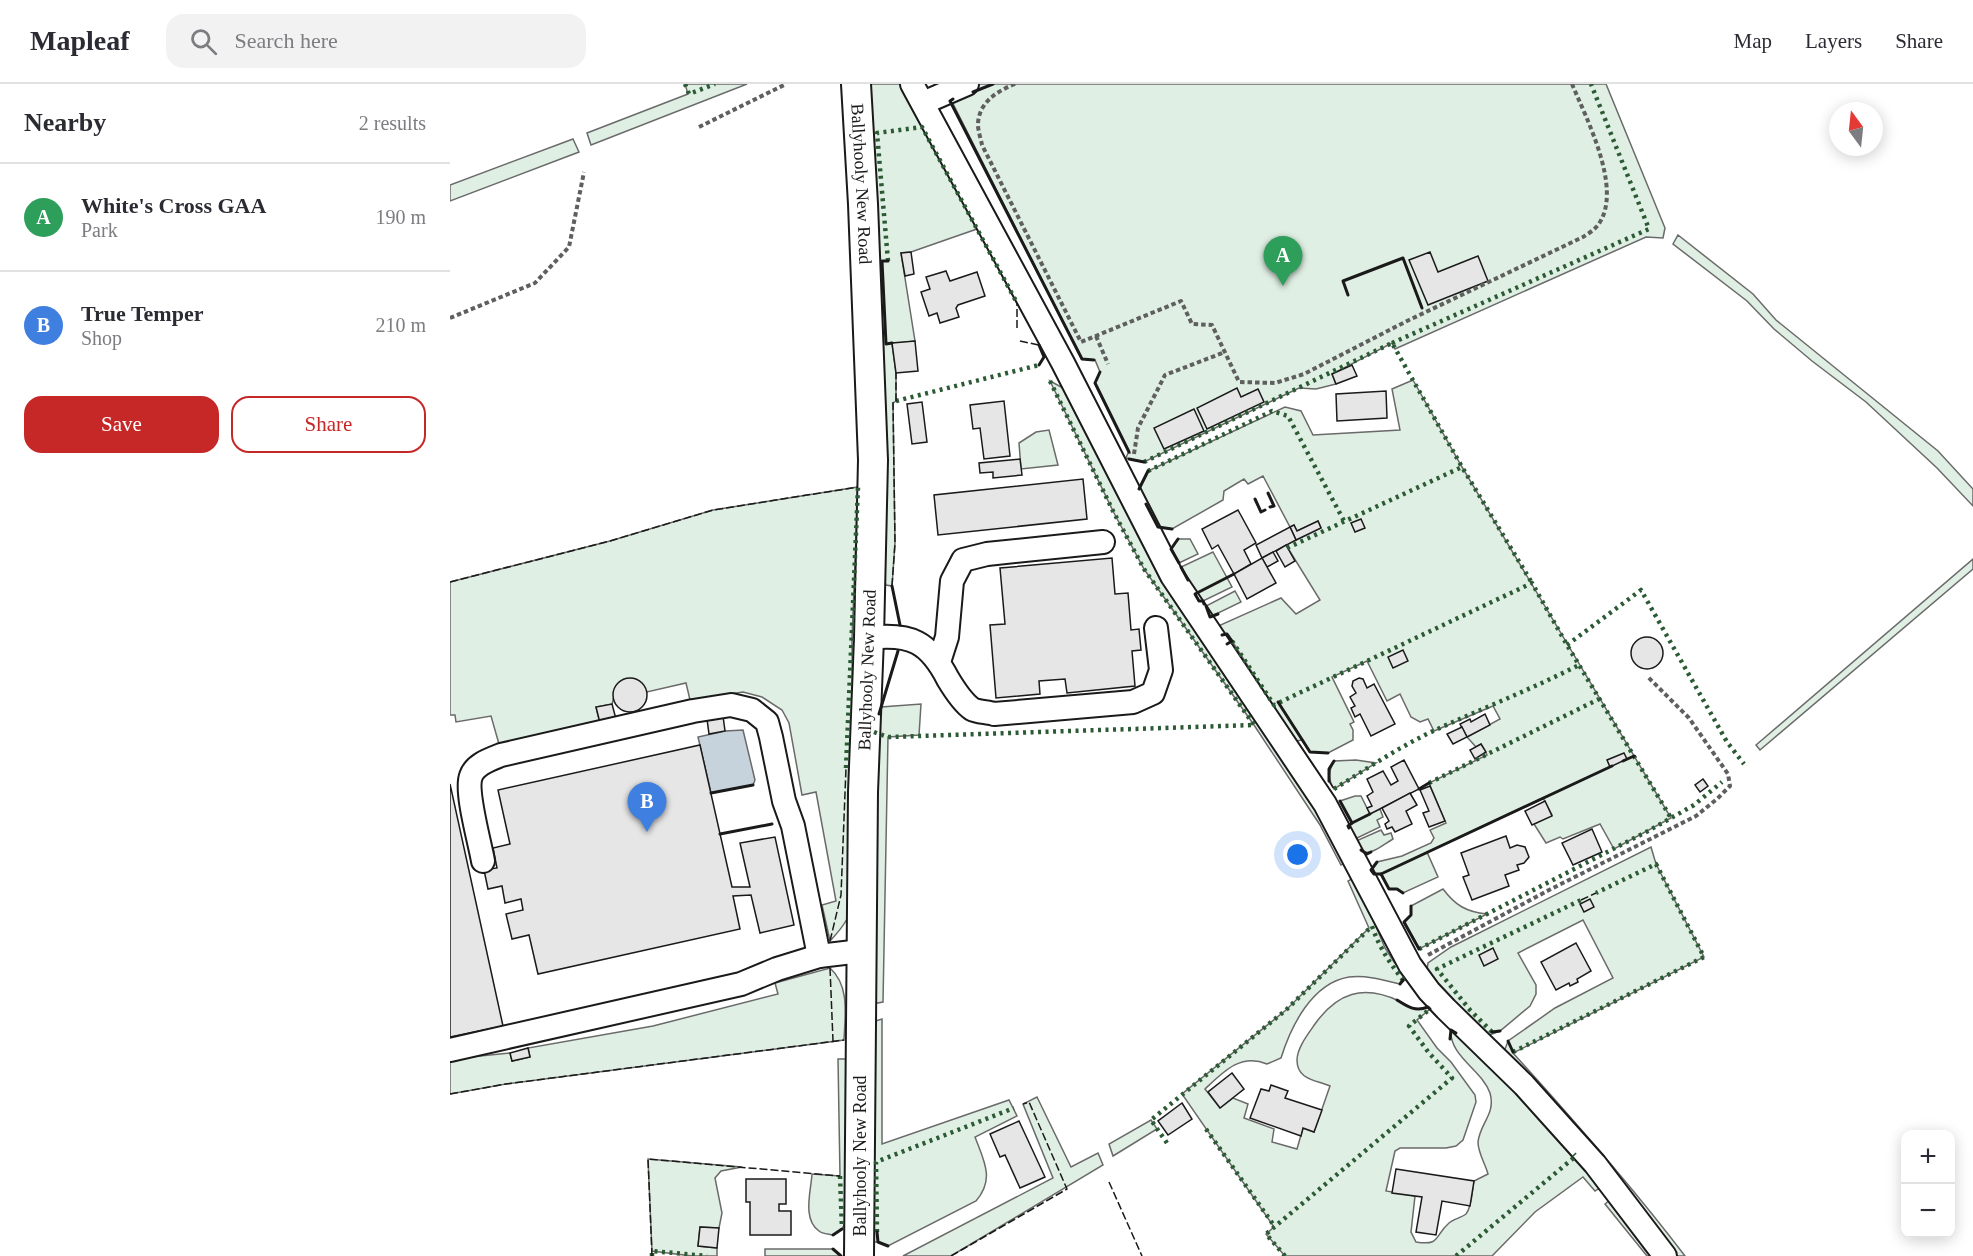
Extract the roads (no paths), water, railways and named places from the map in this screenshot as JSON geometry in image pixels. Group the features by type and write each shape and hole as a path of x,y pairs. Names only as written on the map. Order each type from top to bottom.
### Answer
{"main road":[{"name":"Ballyhooly New Road","path":"856,84 873,460 863,792 859,1256"}],"street":[{"path":"967,84 917,94 1063,363 1172,576 1325,804 1416,974 1446,1009 1524,1085 1595,1164 1665,1256"},
{"path":"939,662 947,637 952,581 963,560 987,554 1103,543"},
{"path":"869,638 892,637 919,642 939,662 955,691 972,709 994,714 1133,702 1153,693 1161,670 1156,628"},
{"path":"483,861 469,790 471,774 483,762 501,755 693,711 731,705 752,710 767,722 784,801 793,826 819,956"},
{"path":"450,1050 741,984 777,969 819,956 861,951"}],"place":[{"name":"White's Cross GAA","path":"1283,286"},
{"name":"True Temper","path":"647,832"}]}
